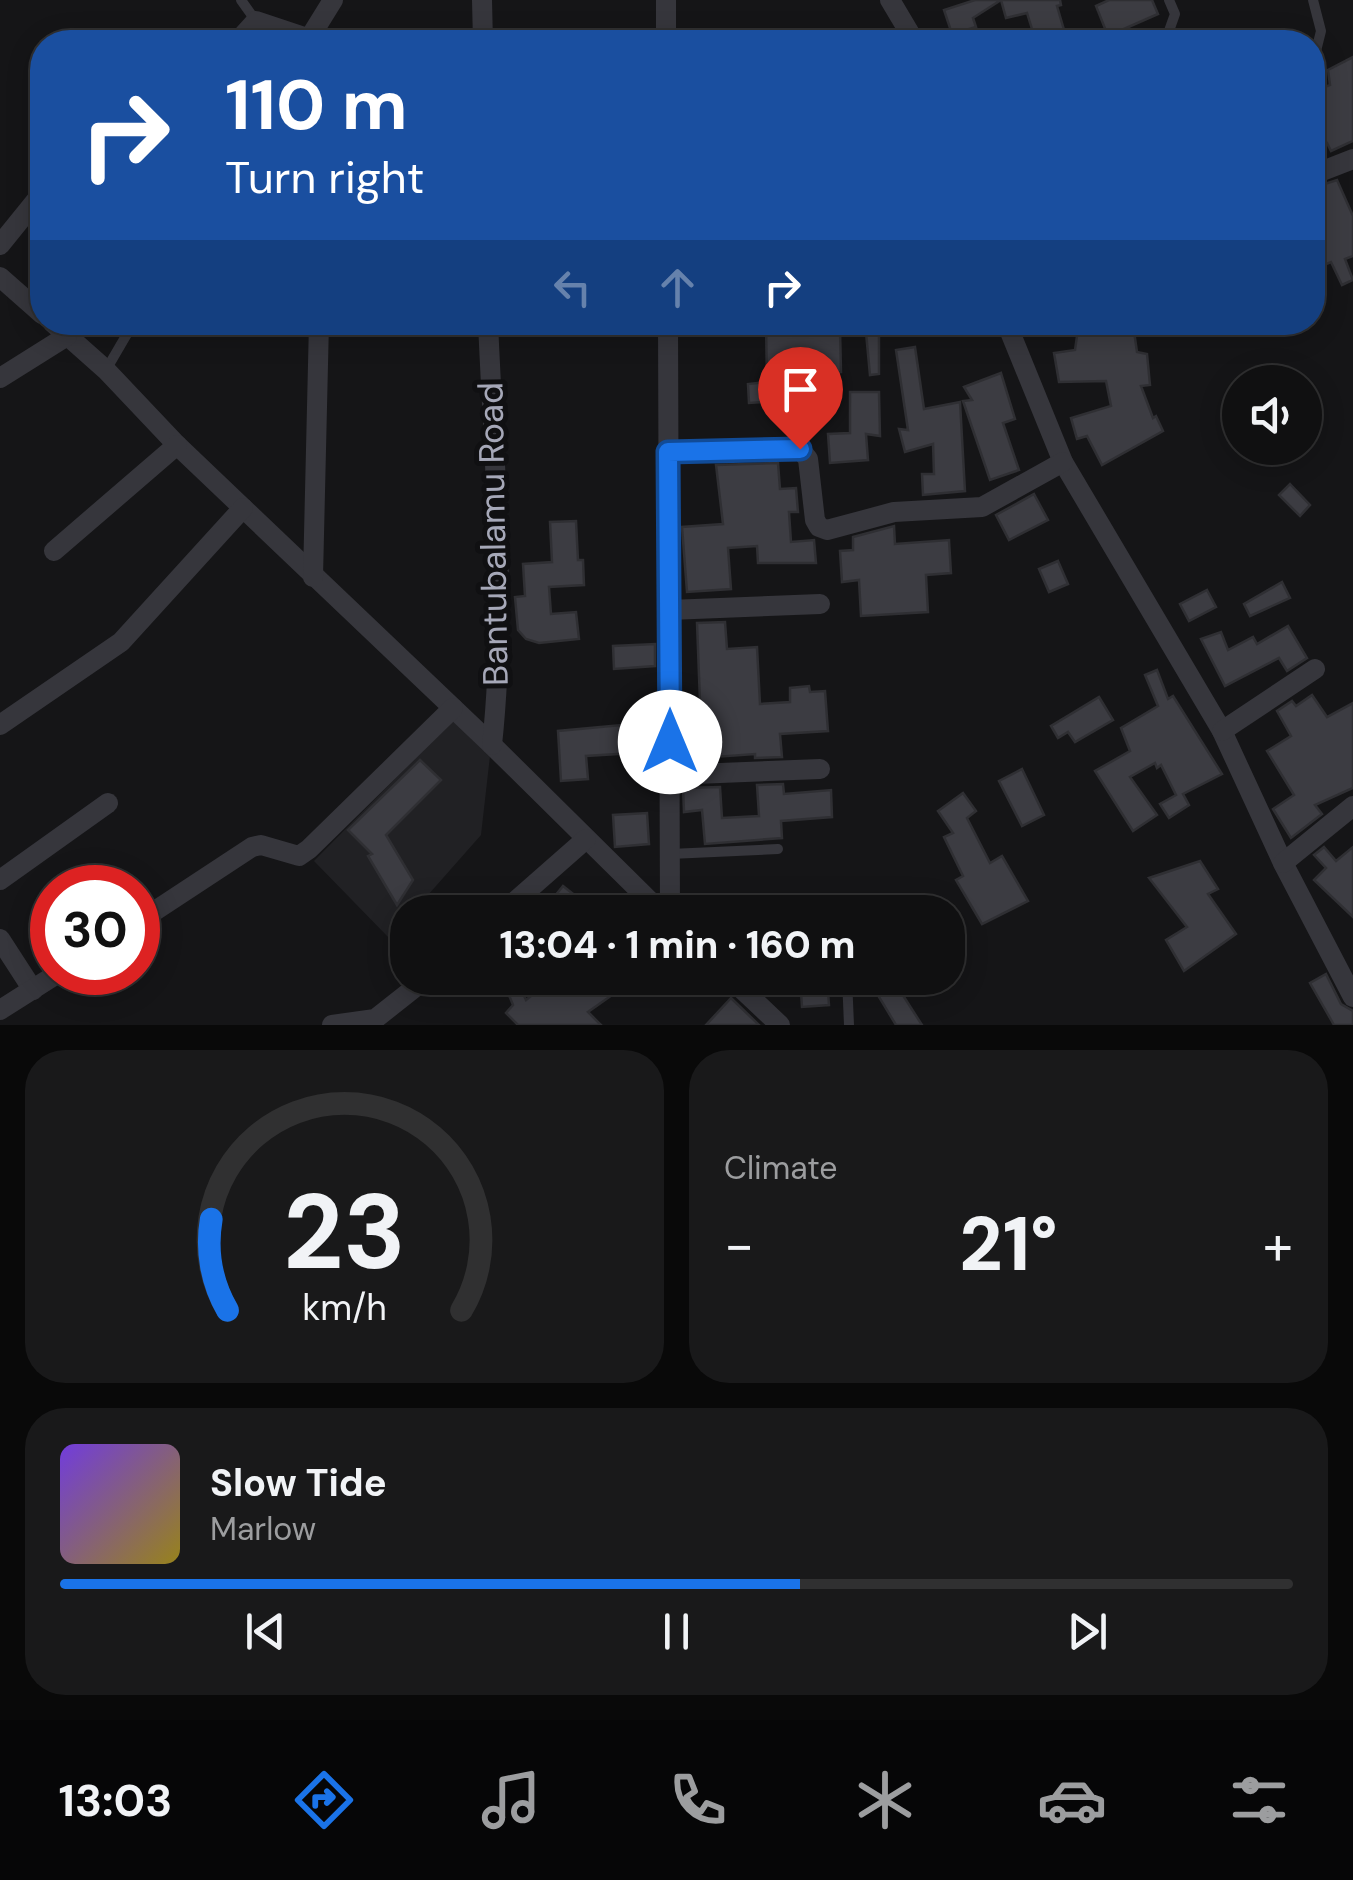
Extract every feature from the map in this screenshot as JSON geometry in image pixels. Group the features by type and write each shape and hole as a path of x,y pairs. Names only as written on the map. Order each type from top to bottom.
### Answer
{"street":[{"path":"314,30 333,0"},
{"path":"482,0 482,30"},
{"path":"666,0 666,30"},
{"path":"890,0 908,30"},
{"path":"248,30 256,21 280,30"},
{"path":"1325,170 1353,159"},
{"path":"0,245 30,209"},
{"path":"0,277 30,303"},
{"path":"0,378 52,335"},
{"path":"66,335 643,895"},
{"path":"313,577 319,335"},
{"name":"Bantubalamu Road","path":"489,335 499,554 500,673 492,745"},
{"path":"668,335 670,895"},
{"path":"1011,335 1064,462 1222,731 1283,863 1353,998"},
{"path":"54,552 177,445"},
{"path":"668,452 800,449 808,459 815,520 819,527 828,530 894,512 982,507 1064,462"},
{"path":"0,725 120,642 243,508"},
{"path":"669,610 820,604"},
{"path":"1222,731 1315,670"},
{"path":"160,908 252,847 299,856 310,849 453,708"},
{"path":"670,775 820,769"},
{"path":"0,880 108,803"},
{"path":"1283,863 1353,806"},
{"path":"522,895 586,839"},
{"path":"0,939 30,985"},
{"path":"0,1010 30,992"},
{"path":"332,1025 378,1022 408,995"},
{"path":"748,995 780,1025"}],"lane":[{"path":"240,0 256,21"},
{"path":"1169,30 1175,14 1170,0"},
{"path":"1314,0 1321,30"},
{"path":"106,370 126,335"},
{"path":"670,854 778,849"},
{"path":"848,995 849,1025"}],"shaded area":[{"path":"454,719 490,756 481,835 428,895 390,895 390,939 314,861"}],"building":[{"path":"975,0 1001,0 973,18 976,27 966,30 951,30 944,10"},
{"path":"1001,0 1060,0 1061,5 1057,6 1064,30 1032,30 1027,13 1006,18"},
{"path":"1109,0 1152,0 1158,14 1122,30 1106,30 1096,6"},
{"path":"1353,57 1353,141 1331,151 1325,144 1328,70"},
{"path":"1337,180 1353,216 1353,256 1345,259 1353,280 1342,285 1331,262 1325,265 1325,184"},
{"path":"766,335 840,335 841,372 805,374 808,412 777,414 776,401 749,403 748,384 767,382"},
{"path":"866,335 879,335 879,374 870,375"},
{"path":"1077,335 1135,335 1137,352 1147,354 1150,385 1141,386 1153,418 1156,416 1163,431 1102,465 1087,436 1077,439 1071,418 1111,406 1106,381 1059,382 1054,353 1075,350"},
{"path":"915,347 924,409 960,402 965,491 923,495 922,474 934,474 933,444 905,452 899,429 908,430 896,350"},
{"path":"1001,373 1015,419 1003,423 1019,470 990,480 963,401 972,400 964,387"},
{"path":"850,392 879,392 880,436 866,434 868,460 830,463 828,434 850,433"},
{"path":"778,463 780,489 796,488 798,512 789,512 791,542 814,540 816,563 758,563 757,546 728,548 731,589 687,592 682,527 723,524 716,465"},
{"path":"1290,484 1310,505 1300,516 1279,495"},
{"path":"1034,494 1048,520 1009,540 996,515"},
{"path":"576,521 584,585 549,587 551,614 576,612 579,639 539,643 526,639 518,630 515,597 525,596 523,564 552,562 550,522"},
{"path":"894,526 895,544 949,540 951,573 926,575 928,612 861,616 859,580 842,582 840,551 853,550 853,537"},
{"path":"1058,561 1068,584 1049,592 1039,569"},
{"path":"1282,582 1290,598 1250,616 1244,604"},
{"path":"1207,590 1216,607 1189,621 1180,604"},
{"path":"725,622 727,649 757,647 760,704 790,702 790,688 809,686 810,692 825,691 828,731 780,734 782,757 755,758 755,754 687,759 687,702 700,702 697,623"},
{"path":"1288,626 1307,658 1287,671 1279,658 1225,686 1201,639 1221,632 1228,650 1253,637 1257,644"},
{"path":"655,644 655,666 614,669 613,646"},
{"path":"1157,670 1168,699 1173,696 1222,774 1183,794 1189,805 1169,818 1160,804 1176,795 1161,765 1157,768 1155,763 1130,777 1157,815 1133,831 1095,771 1130,751 1121,728 1158,706 1145,675"},
{"path":"1312,695 1327,717 1353,703 1353,788 1315,805 1322,814 1291,838 1273,809 1294,795 1267,751 1291,736 1277,711 1292,701 1296,706"},
{"path":"1099,697 1113,720 1075,742 1068,732 1058,738 1051,726"},
{"path":"632,724 634,753 586,756 588,779 561,781 558,731"},
{"path":"420,760 441,780 386,835 413,880 403,895 391,895 368,856 372,854 348,830"},
{"path":"1022,769 1044,815 1022,826 999,781"},
{"path":"783,784 784,794 831,790 832,817 781,821 782,838 705,844 702,810 684,812 683,788 720,787 722,818 759,816 757,785"},
{"path":"963,793 976,811 967,818 990,863 1002,856 1028,901 982,924 956,880 963,876 944,837 953,833 938,811"},
{"path":"647,813 649,844 615,847 613,815"},
{"path":"1324,847 1336,861 1353,847 1353,917 1314,880 1326,868 1314,855"},
{"path":"1200,861 1218,889 1208,894 1236,934 1184,971 1166,940 1187,927 1149,878"},
{"path":"563,886 574,895 556,895"},
{"path":"1326,974 1341,1004 1353,1011 1353,1025 1334,1025 1310,983"},
{"path":"509,995 524,995 526,1000 532,995 612,995 588,1012 601,1025 518,1025 506,1013 513,1005"},
{"path":"801,995 828,995 829,1005 802,1007"},
{"path":"903,995 922,1025 896,1025 879,997"},
{"path":"731,998 759,1025 706,1025"}],"route":[{"path":"670,742 668,452 790,446 800,449"}]}
